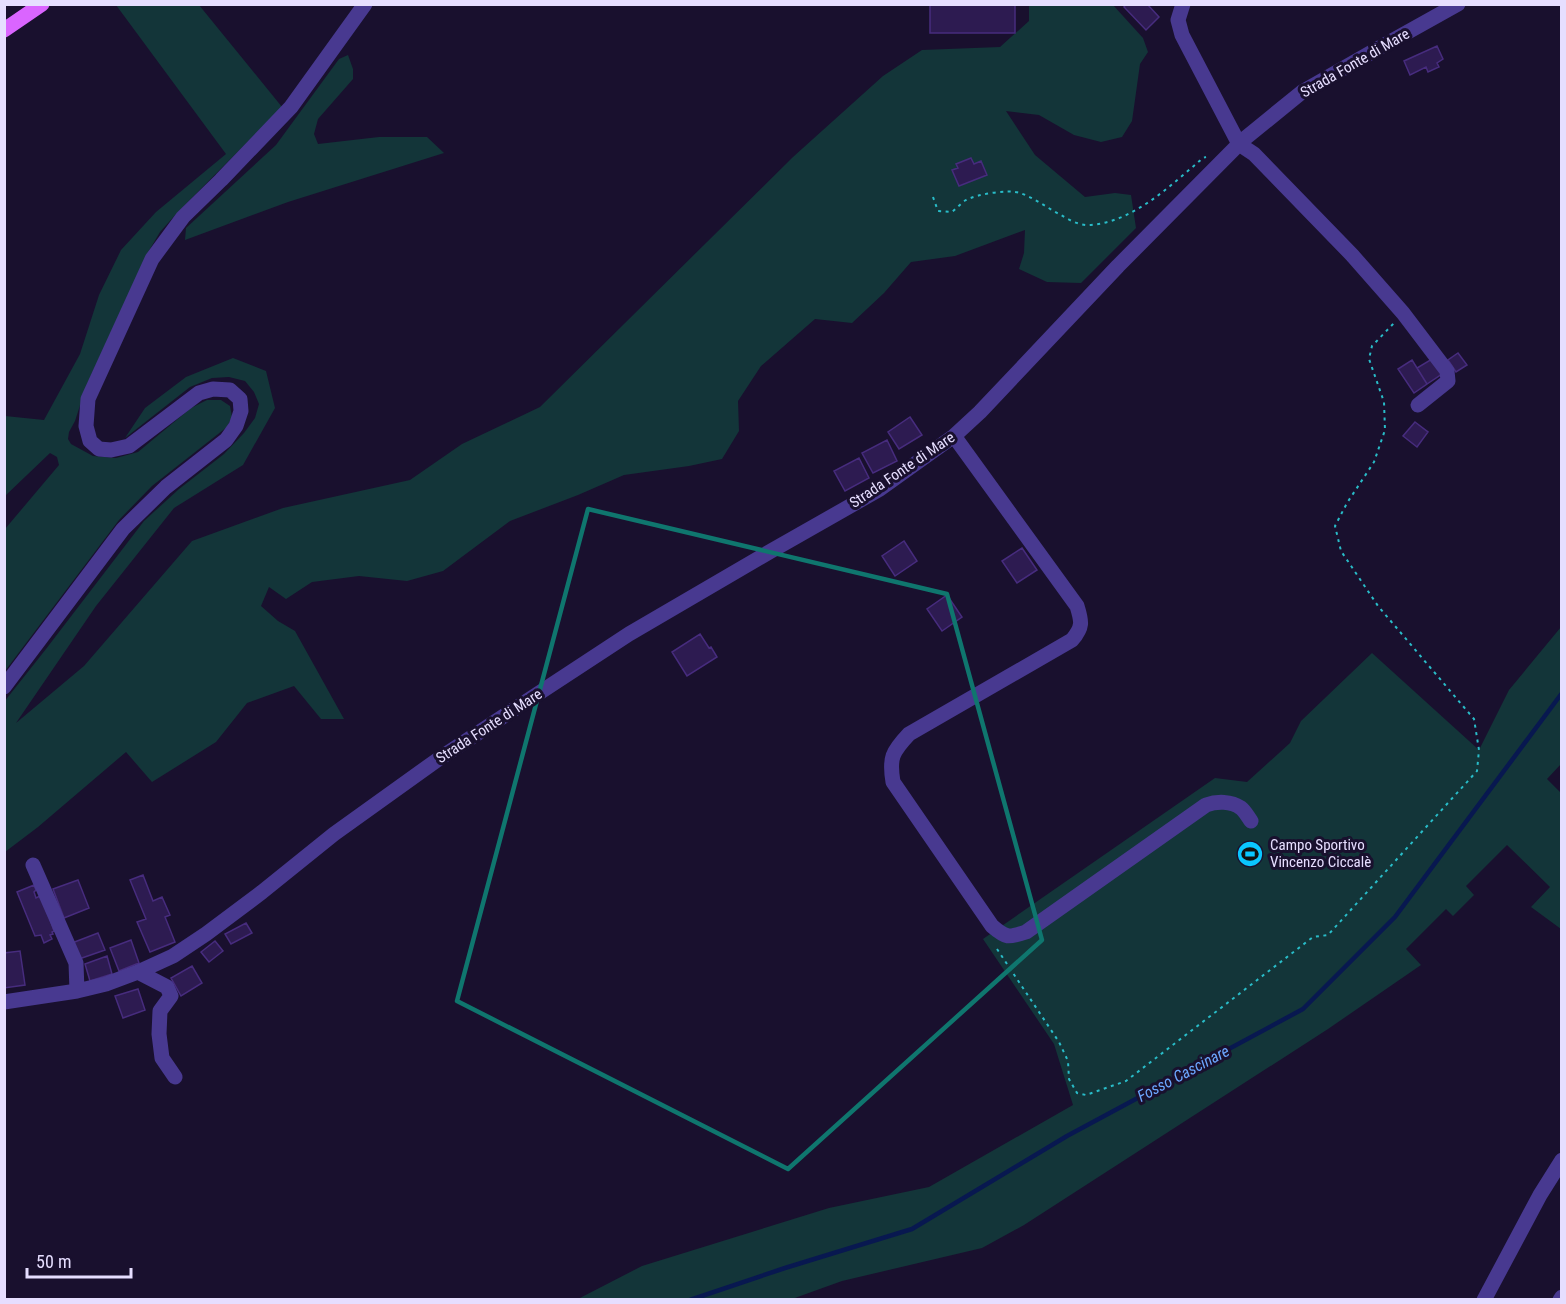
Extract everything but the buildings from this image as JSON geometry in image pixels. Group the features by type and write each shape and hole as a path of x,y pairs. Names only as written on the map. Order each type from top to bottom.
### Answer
{"main road":[{"path":"4,30 42,4"}],"street":[{"path":"4,687 123,529 166,487 226,440 236,426 241,411 240,399 230,390 213,389 199,393 129,446 111,450 99,449 90,441 86,426 88,399 152,260 183,217 291,107 365,4"},
{"path":"1183,4 1178,20 1182,35 1239,144 1254,154 1352,255 1403,313 1447,370 1448,381 1418,405"},
{"name":"Strada Fonte di Mare","path":"4,1002 77,991 106,984 172,956 206,934 334,834 440,758 629,634 880,489 954,436 980,412 1118,266 1239,144 1302,92 1458,4"},
{"path":"954,436 1077,606 1081,619 1080,630 1072,640 909,734 896,748 890,765 893,782 992,926 1002,936 1012,937 1026,932 1206,805 1217,801 1229,803 1242,808 1251,821"},
{"path":"33,865 76,963 77,991"},
{"path":"138,972 168,987 171,996 160,1011 159,1034 162,1058 175,1077"},
{"path":"1484,1299 1540,1195 1562,1160"}],"path":[{"path":"933,197 938,211 952,212 966,200 986,194 1018,192 1071,221 1088,226 1111,221 1138,209 1203,158 1214,155 1225,159"},
{"path":"992,926 993,942 1059,1042 1068,1061 1070,1079 1077,1093 1086,1095 1096,1092 1126,1081 1313,937 1328,935 1477,771 1479,750 1474,719 1378,606 1341,551 1335,526 1374,462 1384,430 1384,402 1369,359 1372,346 1403,313"}],"highlighted area":[{"path":"588,509 947,594 1042,940 788,1169 457,1001"}],"green space":[{"path":"116,5 199,5 282,107 160,232 147,254 87,384 68,439 71,444 93,456 116,458 138,452 191,408 207,400 221,400 230,406 232,417 227,427 152,486 119,520 5,671 5,529 59,465 57,457 50,453 5,496 5,416 44,420 80,354 99,295 121,250 156,212 226,154"},
{"path":"1029,5 1113,5 1143,38 1148,52 1140,64 1132,121 1122,137 1101,142 1074,135 1039,115 1006,111 1035,155 1085,197 1115,193 1131,195 1136,228 1081,283 1047,282 1019,269 1024,253 1025,230 955,256 911,262 884,293 852,323 815,319 761,366 738,401 739,431 722,459 624,475 510,521 443,571 407,581 359,576 312,582 286,599 269,587 261,606 278,621 295,631 344,719 321,719 294,686 247,703 216,742 152,782 126,752 5,852 4,702 144,521 179,489 224,454 255,418 259,404 254,392 245,381 229,377 212,378 190,387 125,438 145,408 186,377 233,358 266,371 275,408 243,465 174,508 96,606 16,723 84,666 192,541 283,508 410,480 462,444 540,407 793,157 883,76 922,50 1000,47 1029,21"},
{"path":"348,55 353,69 353,79 318,119 314,134 318,144 379,137 427,137 444,153 288,202 185,240 186,228 276,145 339,59"},
{"path":"1561,627 1561,764 1547,779 1561,793 1561,929 1531,907 1550,887 1507,845 1466,886 1474,895 1453,916 1446,909 1406,949 1421,965 1328,1029 1024,1225 982,1248 842,1281 792,1299 576,1300 642,1266 829,1208 929,1187 1073,1105 1054,1044 983,939 1215,778 1247,782 1290,743 1301,721 1372,653 1479,750 1509,690"}],"waterway":[{"name":"Fosso Cascinare","path":"690,1300 912,1229 1067,1136 1303,1009 1395,917 1562,693"}],"place":[{"name":"Campo Sportivo Vincenzo Ciccalè","path":"1250,854"}]}
